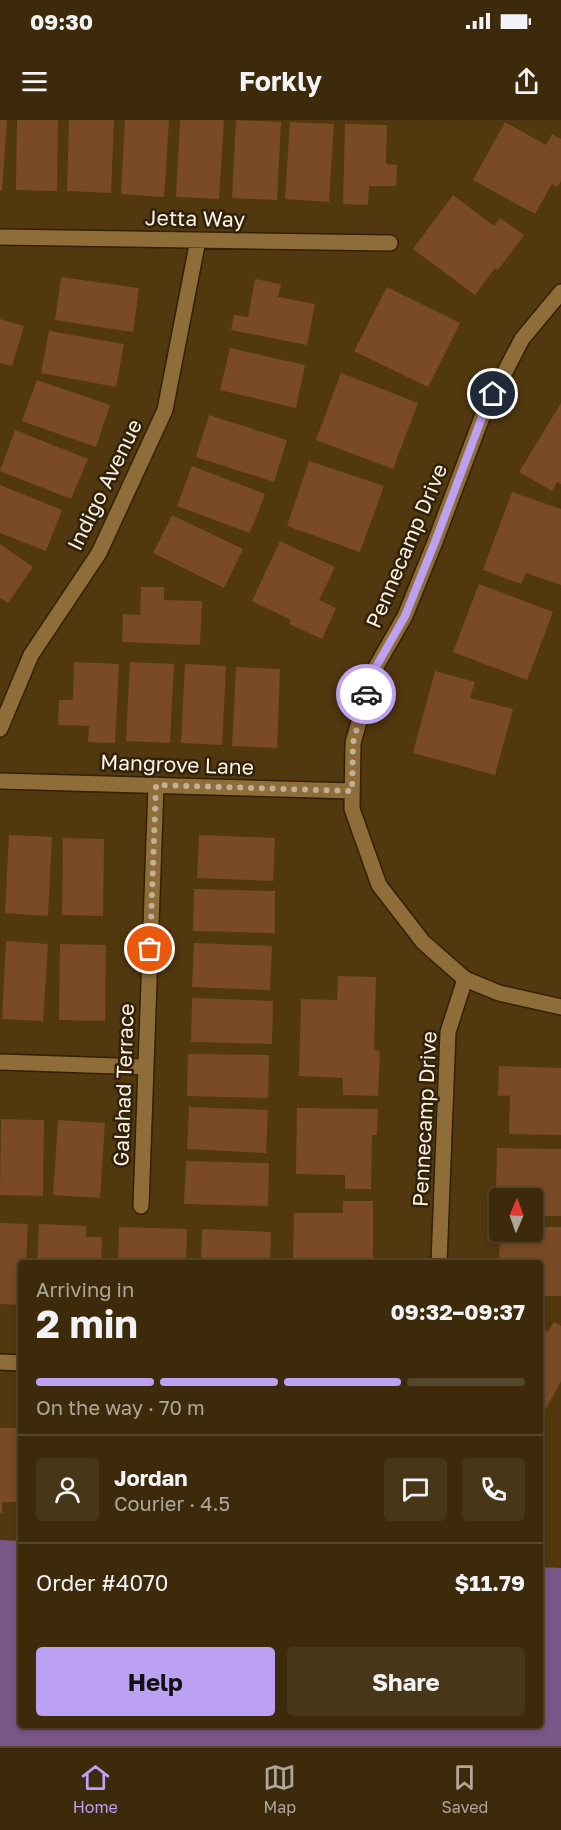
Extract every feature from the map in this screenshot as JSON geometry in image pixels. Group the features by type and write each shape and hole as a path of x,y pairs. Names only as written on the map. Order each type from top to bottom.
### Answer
{"street":[{"name":"Jetta Way","path":"0,237 390,243"},
{"name":"Indigo Avenue","path":"0,729 31,655 99,553 165,410 198,240"},
{"name":"Pennecamp Drive","path":"561,292 522,339 484,412 405,616 373,672 353,743 352,791 352,809 379,885 423,942 465,979 498,993 561,1007"},
{"name":"Mangrove Lane","path":"0,781 352,791"},
{"name":"Galahad Terrace","path":"141,1206 156,785"},
{"name":"Pennecamp Drive","path":"440,1260 448,1032 465,979"},
{"path":"0,1062 146,1067"},
{"path":"0,1362 18,1363"}],"shaded area":[{"path":"0,1540 18,1541 18,1728 543,1728 543,1567 561,1568 561,1746 0,1746"}],"building":[{"path":"0,120 7,120 2,191 0,191"},
{"path":"17,120 58,120 57,191 16,190"},
{"path":"69,120 114,120 111,193 67,191"},
{"path":"125,120 169,120 164,197 121,194"},
{"path":"180,120 224,120 219,199 176,197"},
{"path":"236,120 281,122 277,200 232,198"},
{"path":"290,122 334,124 329,202 285,199"},
{"path":"505,122 546,145 552,134 561,139 561,181 557,187 552,184 535,214 473,180"},
{"path":"345,124 387,125 386,164 397,165 396,186 369,186 368,205 343,204"},
{"path":"453,195 494,226 500,218 524,235 498,270 495,268 475,295 413,249"},
{"path":"61,277 139,288 133,332 55,320"},
{"path":"255,279 281,284 278,297 315,304 307,345 231,330 234,315 248,317"},
{"path":"387,287 460,323 428,387 354,351"},
{"path":"0,319 24,326 12,366 0,363"},
{"path":"49,331 124,344 116,387 41,373"},
{"path":"230,348 305,365 296,408 220,390"},
{"path":"341,373 418,403 393,469 316,440"},
{"path":"37,380 110,405 96,447 22,421"},
{"path":"561,403 561,484 557,482 552,491 519,472"},
{"path":"209,415 287,440 274,482 196,457"},
{"path":"15,430 88,459 71,499 0,471"},
{"path":"309,461 384,486 360,552 287,526"},
{"path":"192,466 265,494 250,533 177,506"},
{"path":"0,485 62,510 46,551 0,533"},
{"path":"512,492 561,509 561,585 526,573 521,584 483,570"},
{"path":"172,515 243,549 224,588 153,553"},
{"path":"280,541 335,567 319,600 336,608 322,639 289,624 291,620 252,601"},
{"path":"0,544 33,567 8,603 0,598"},
{"path":"479,584 553,612 527,680 453,652"},
{"path":"141,587 164,587 164,600 202,601 200,645 122,642 123,614 140,615"},
{"path":"74,662 119,664 115,743 88,742 89,726 58,725 59,700 73,700"},
{"path":"130,662 174,664 170,743 126,741"},
{"path":"185,664 226,666 222,745 181,743"},
{"path":"236,667 280,669 277,748 232,746"},
{"path":"435,671 475,682 470,698 513,709 495,775 413,753"},
{"path":"9,835 52,837 48,916 5,913"},
{"path":"199,835 275,838 273,881 197,878"},
{"path":"63,838 104,839 103,916 62,915"},
{"path":"194,889 275,891 275,933 193,931"},
{"path":"6,941 48,944 43,1021 2,1019"},
{"path":"194,943 272,946 270,990 192,987"},
{"path":"60,944 106,945 105,1021 59,1020"},
{"path":"338,976 376,977 374,1050 380,1051 378,1096 343,1095 343,1078 299,1076 301,999 337,1000"},
{"path":"192,998 273,1001 272,1044 191,1042"},
{"path":"188,1054 269,1055 268,1098 187,1096"},
{"path":"499,1066 561,1068 561,1135 509,1134 510,1095 498,1096"},
{"path":"189,1107 268,1110 266,1153 187,1149"},
{"path":"297,1108 378,1109 377,1135 372,1135 371,1189 345,1189 345,1175 296,1174"},
{"path":"1,1119 44,1120 43,1196 0,1195"},
{"path":"58,1120 105,1123 100,1198 53,1195"},
{"path":"497,1148 561,1149 561,1216 543,1216 543,1188 496,1188"},
{"path":"186,1161 269,1163 268,1206 184,1204"},
{"path":"343,1201 373,1201 373,1260 293,1260 294,1213 343,1213"},
{"path":"0,1223 28,1224 26,1260 18,1260 18,1305 0,1304"},
{"path":"39,1224 86,1226 86,1237 102,1237 101,1260 37,1260"},
{"path":"119,1227 187,1229 186,1260 118,1260"},
{"path":"543,1227 561,1227 561,1296 543,1296 543,1260 499,1260 500,1242 543,1242"},
{"path":"202,1229 271,1232 270,1260 201,1260"},
{"path":"554,1322 561,1326 561,1381 546,1409 543,1408 543,1330 548,1332"},
{"path":"0,1428 18,1428 18,1502 2,1502 2,1513 0,1513"}],"way so far":[{"path":"150,949 156,785 352,791 353,743 366,694"}],"route":[{"path":"366,694 373,672 405,616 493,394"}]}
